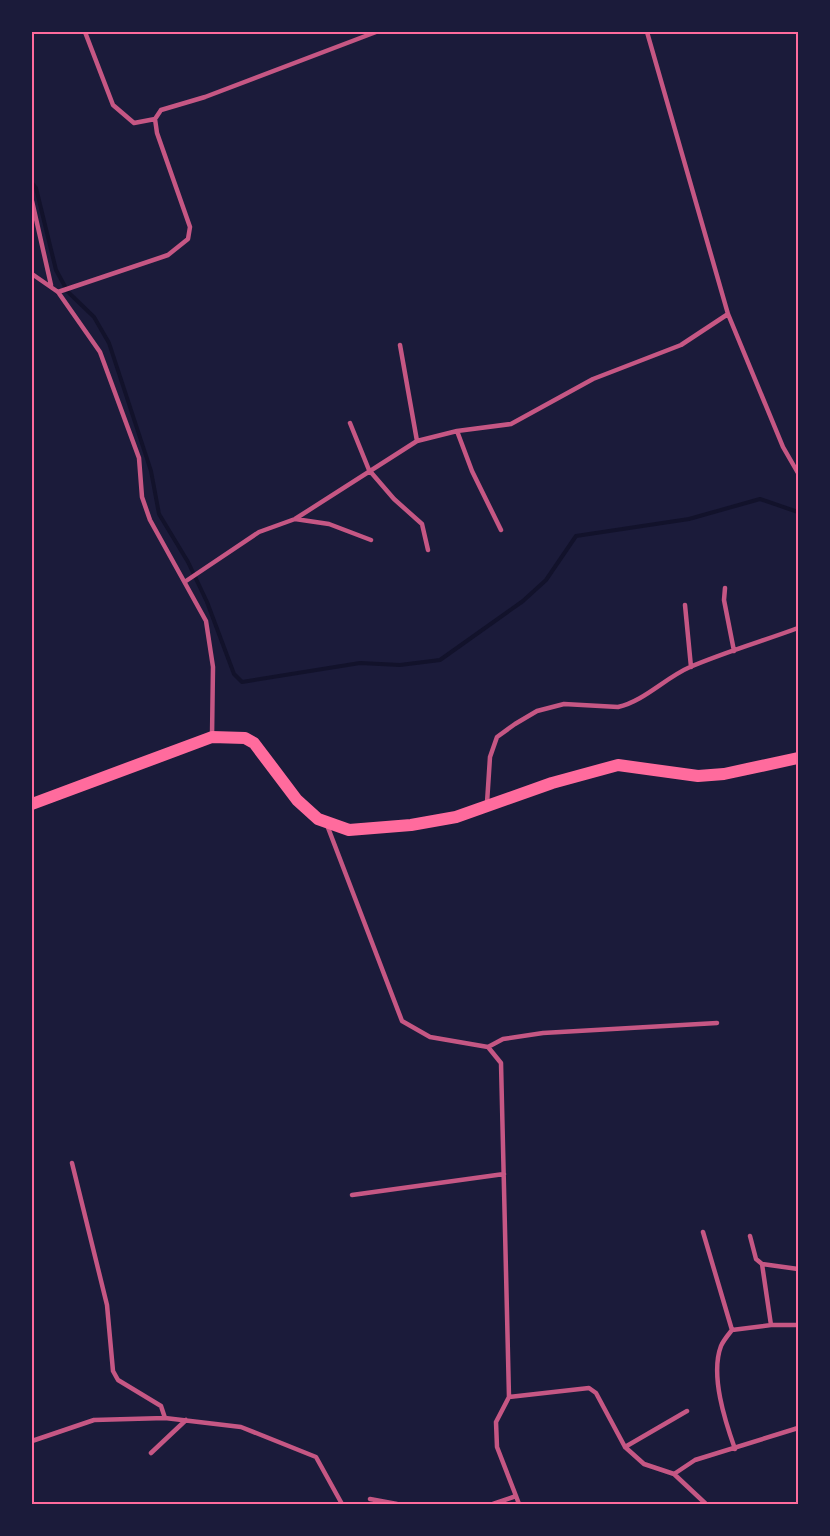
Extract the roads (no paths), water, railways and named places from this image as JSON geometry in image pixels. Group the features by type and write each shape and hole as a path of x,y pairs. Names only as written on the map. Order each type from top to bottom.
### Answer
{"main road":[{"path":"32,804 212,737 245,738 254,743 297,800 327,824 349,830 411,825 456,817 583,773 618,765 698,776 724,774 798,758"}],"lane":[{"path":"85,32 113,105 134,123 155,118 161,110 205,97 376,32"},
{"path":"647,32 728,314 783,447 798,473"},
{"path":"58,292 168,255 188,239 190,227 157,133 155,118"},
{"path":"32,201 51,285"},
{"path":"32,274 58,292 100,352 139,458 142,497 150,520 186,581 206,621 213,667 212,737"},
{"path":"186,581 259,532 296,519 417,441 457,431 512,424 593,379 681,345 728,314"},
{"path":"400,345 417,441"},
{"path":"350,423 369,470 394,499 419,519 428,550"},
{"path":"457,431 472,471 501,530"},
{"path":"296,519 329,524 371,540"},
{"path":"725,588 724,600 734,651"},
{"path":"685,605 691,667"},
{"path":"486,806 490,757 498,737 537,711 564,704 618,708 691,667 798,628"},
{"path":"327,824 402,1021 430,1037 488,1047 496,1053 501,1063 509,1397 496,1422 497,1447 519,1504"},
{"path":"488,1047 503,1040 543,1033 717,1023"},
{"path":"72,1163 107,1305 113,1371 118,1380 161,1406 165,1418"},
{"path":"352,1195 504,1174"},
{"path":"703,1232 732,1330 721,1347 718,1380 725,1421 735,1449"},
{"path":"750,1236 756,1259 762,1264 798,1269"},
{"path":"762,1264 771,1325"},
{"path":"732,1330 771,1325 798,1325"},
{"path":"509,1397 588,1388 596,1393 625,1447 644,1464 674,1474 706,1504"},
{"path":"625,1447 687,1411"},
{"path":"32,1440 94,1420 165,1418 241,1427 316,1457 342,1504"},
{"path":"151,1453 186,1420"},
{"path":"674,1474 695,1460 798,1428"},
{"path":"493,1504 516,1496"},
{"path":"370,1499 398,1504"}],"waterway":[{"path":"32,183 36,188 56,270 68,292 94,317 109,343 151,471 159,514 188,562 207,602 234,674 242,682 360,663 400,665 440,660 523,601 546,580 576,536 689,519 760,499 798,512"}]}
